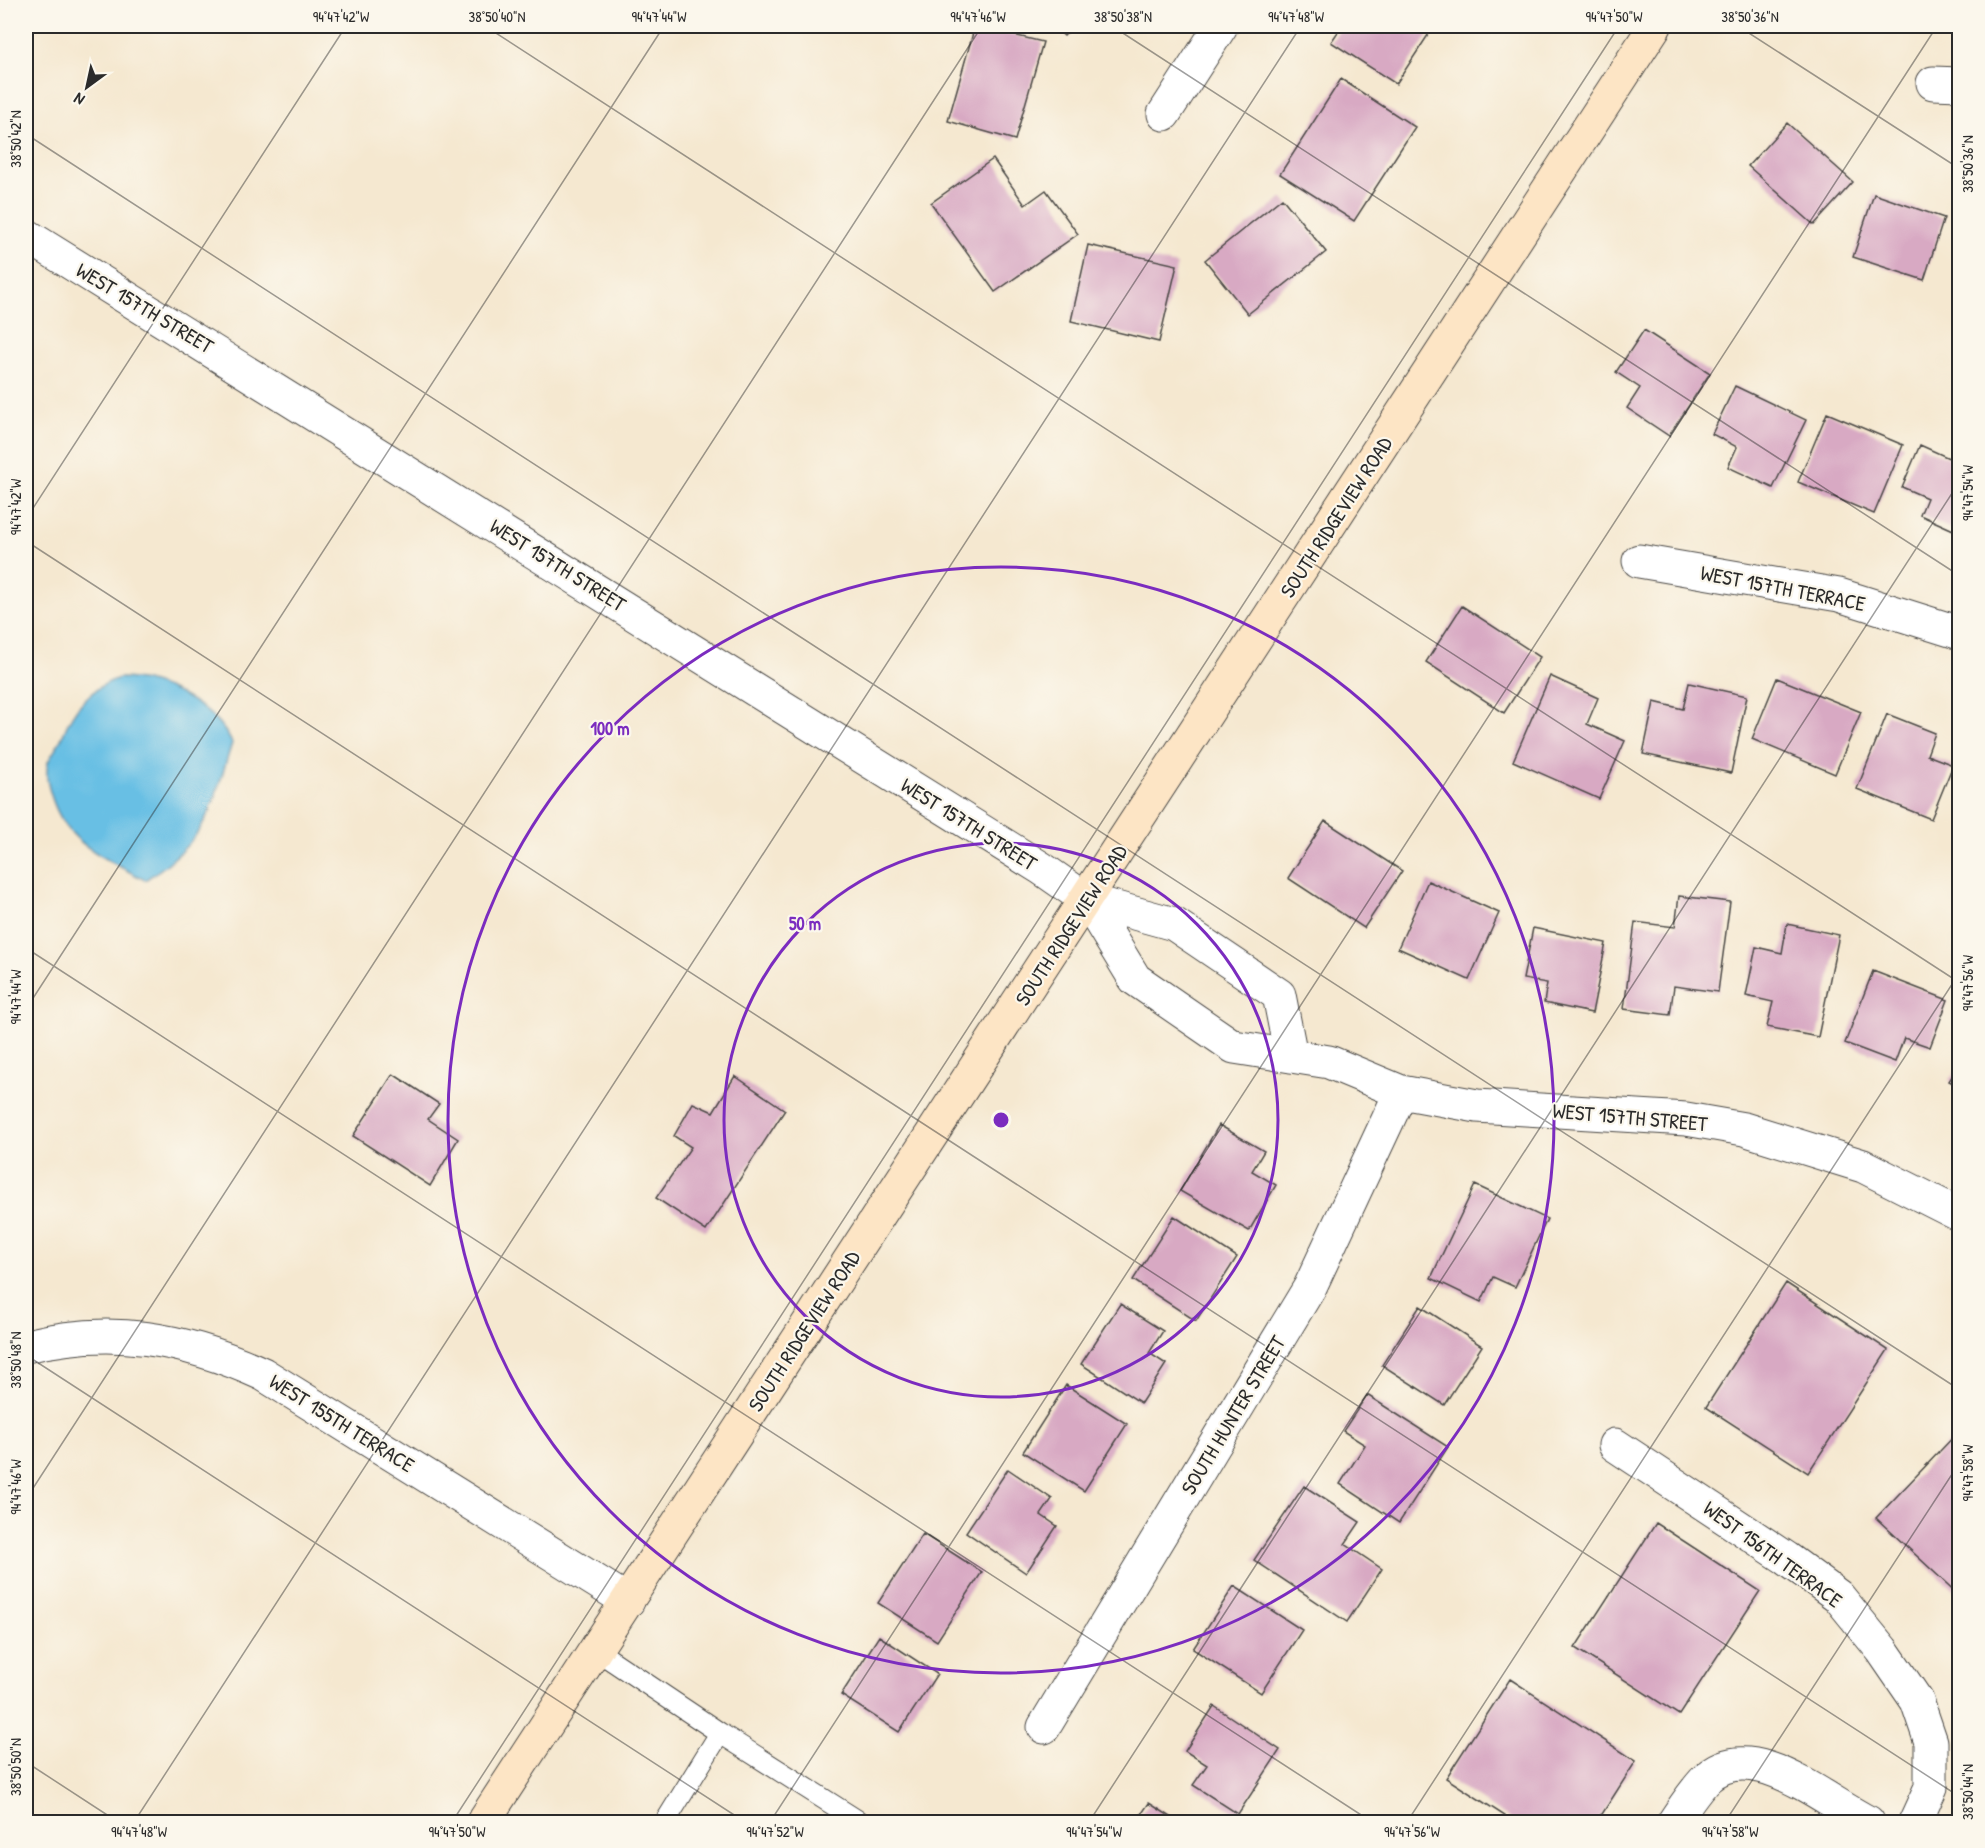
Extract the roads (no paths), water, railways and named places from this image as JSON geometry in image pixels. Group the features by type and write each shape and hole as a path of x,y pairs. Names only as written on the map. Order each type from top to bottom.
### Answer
{"main road":[{"name":"SOUTH RIDGEVIEW ROAD","path":"483,1822 1087,900 1655,26"}],"street":[{"path":"1164,114 1221,26"},
{"name":"WEST 157TH STREET","path":"26,235 1031,862 1087,900 1174,924 1280,995 1291,1056"},
{"name":"WEST 157TH TERRACE","path":"1639,561 1839,595 1959,633"},
{"name":"WEST 157TH STREET","path":"1087,900 1135,979 1234,1047 1329,1062 1401,1092 1477,1106 1686,1119 1744,1129 1863,1166 1959,1215"},
{"name":"SOUTH HUNTER STREET","path":"1044,1727 1310,1287 1401,1092"},
{"name":"WEST 155TH TERRACE","path":"26,1346 65,1338 114,1335 164,1340 223,1355 263,1374 628,1601"},
{"name":"WEST 156TH TERRACE","path":"1616,1445 1786,1558 1838,1596 1882,1650 1917,1701 1931,1742 1930,1787 1915,1822"},
{"path":"1674,1822 1708,1776 1726,1766 1751,1762 1778,1771 1868,1822"}],"lane":[{"path":"596,1650 720,1733 860,1822"},
{"path":"665,1822 720,1733"}],"water":[{"path":"119,678 151,683 184,696 213,717 224,729 232,743 212,805 195,836 182,851 145,880 102,857 77,839 59,814 47,780 48,762 78,707 100,687"}]}
